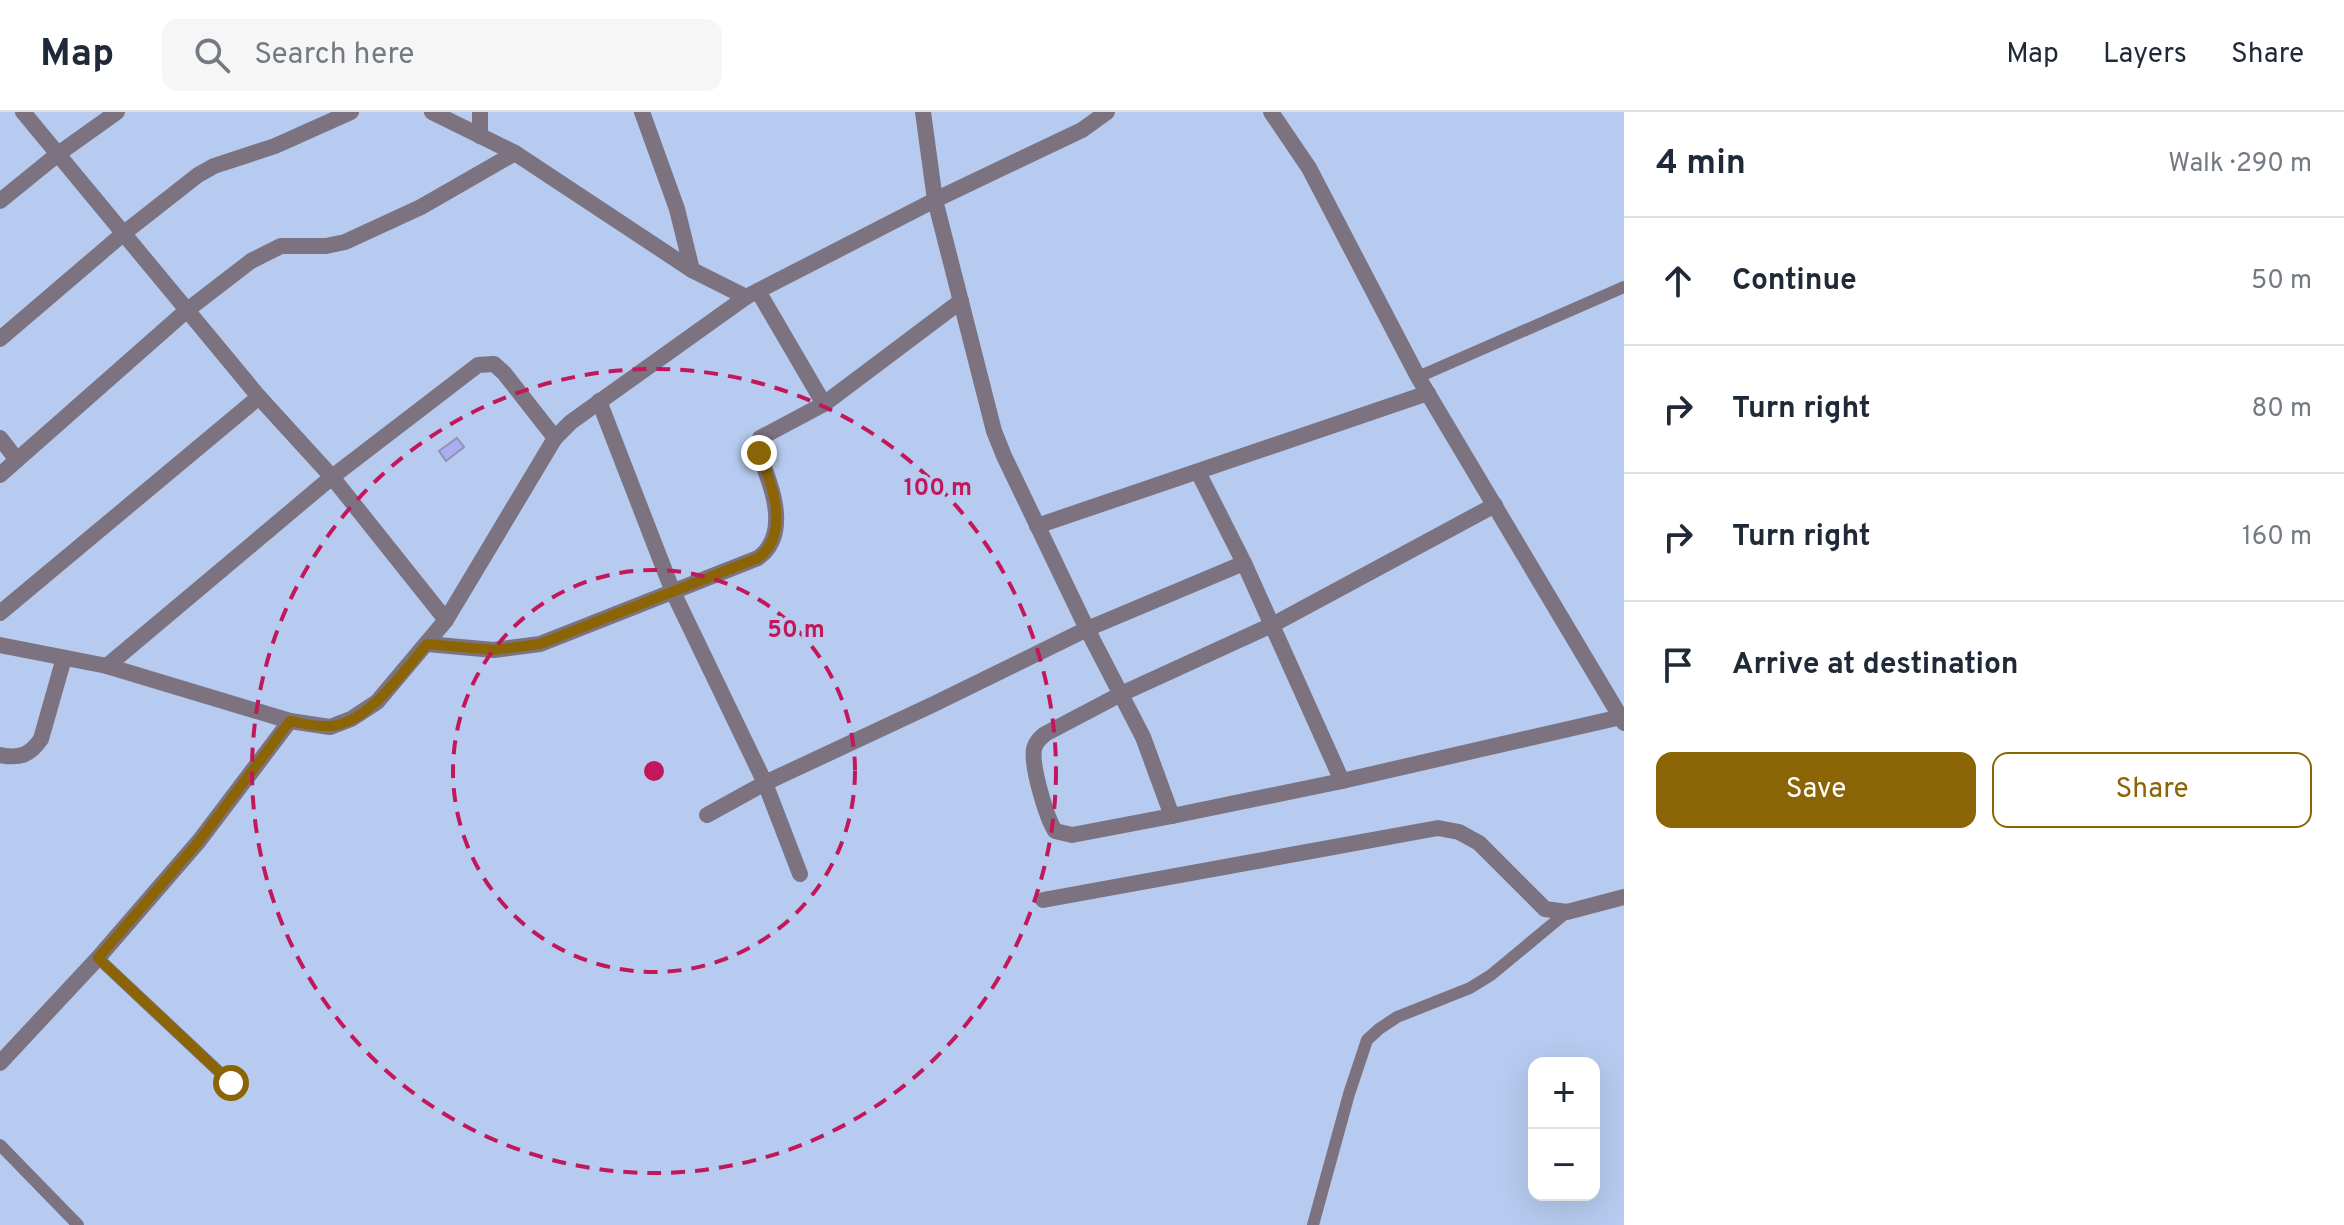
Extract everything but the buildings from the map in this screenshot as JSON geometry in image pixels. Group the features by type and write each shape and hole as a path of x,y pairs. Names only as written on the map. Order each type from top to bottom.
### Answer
{"street":[{"path":"23,112 186,311 332,477 446,620"},
{"path":"0,201 117,112"},
{"path":"0,339 124,233 206,170 275,146 351,112"},
{"path":"432,112 515,153 692,270 752,294 824,404"},
{"path":"480,112 480,136"},
{"path":"642,112 677,209 692,270"},
{"path":"923,112 935,200 994,431 1037,526 1149,751 1172,816"},
{"path":"0,645 107,666 290,721 330,727 351,719 377,702 446,620 555,438 571,422 752,294 935,200 1082,130 1107,112"},
{"path":"1271,112 1309,168 1418,377 1495,505 1622,720 1172,816 1072,835 1055,831 1050,823 1033,757 1038,740 1121,694 1274,624 1495,505"},
{"path":"0,475 186,311 266,252 281,246 326,246 345,242 421,207 515,153"},
{"path":"427,644 494,650 520,648 559,637 758,558 768,551 774,528 774,498 772,484 756,447 757,442 824,404 961,301"},
{"path":"107,666 332,477 478,365 494,364 504,373 555,438"},
{"path":"1037,526 1428,393"},
{"path":"0,613 259,397"},
{"path":"599,401 673,592 765,783 800,874"},
{"path":"0,438 17,460"},
{"path":"1198,472 1274,624 1342,781"},
{"path":"707,815 765,783 1087,629 1244,563"},
{"path":"0,755 14,758 25,756 41,739 64,658"},
{"path":"0,1063 98,958 199,841 290,721"},
{"path":"1043,900 1438,828 1459,832 1479,843 1545,909 1567,912 1624,897"}],"lane":[{"path":"1418,377 1624,287"},
{"path":"1313,1225 1367,1040 1397,1017 1470,988 1491,975 1567,912"},
{"path":"98,958 231,1083"},
{"path":"0,1145 78,1225"}],"route":[{"path":"231,1083 98,958 199,841 290,721 330,727 351,719 377,702 427,644 494,650 540,644 758,558 768,551 774,528 772,484 759,453"}]}
